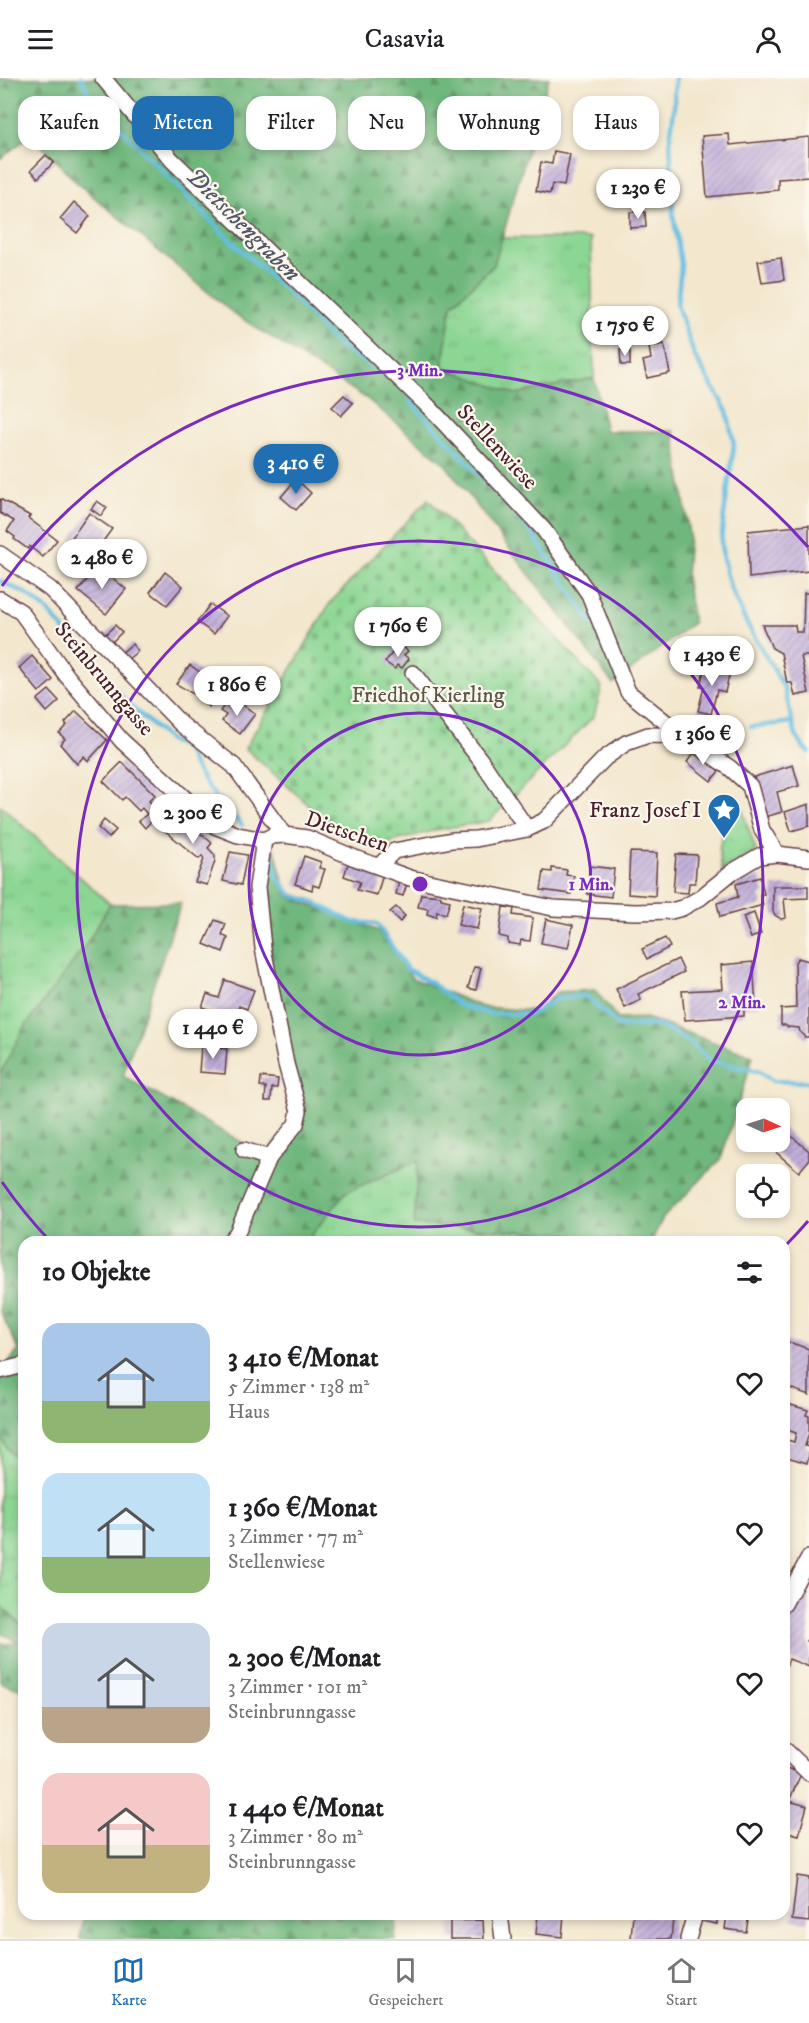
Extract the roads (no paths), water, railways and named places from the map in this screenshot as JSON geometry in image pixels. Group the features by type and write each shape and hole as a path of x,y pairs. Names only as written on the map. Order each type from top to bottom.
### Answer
{"street":[{"name":"Stellenwiese","path":"103,78 172,160 429,407 544,530 589,594 628,692 683,736 730,768 750,786 762,830 777,854"},
{"name":"Dietschen","path":"0,554 50,590 181,724 234,766 285,835 307,838 410,878 553,908 635,912 682,909 700,898 732,872 759,856 777,854"},
{"name":"Steinbrunngasse","path":"0,599 21,612 67,676 122,741 215,826 238,835 264,840 272,836 285,835"},
{"path":"413,673 482,762 527,829"},
{"path":"379,866 394,851 527,829 544,821 605,758 626,743 648,735 683,736"},
{"path":"234,1236 269,1158 296,1124 299,1111 286,1065 262,948 257,887 264,840"},
{"path":"777,854 809,858"},
{"path":"244,1150 269,1158"},
{"path":"0,1371 18,1366"},
{"path":"790,1593 809,1558"},
{"path":"790,1755 809,1773"},
{"path":"501,1920 503,1939"},
{"path":"688,1939 693,1920"}],"waterway":[{"name":"Dietschengraben","path":"81,78 91,98 228,238 291,295 337,345 387,375"},
{"path":"675,78 670,138 673,214 681,265 677,305 695,357 727,411 734,445 721,542 723,559 730,587 746,622 784,687 796,736 809,752"},
{"name":"Dietschengraben","path":"410,401 422,414"},
{"name":"Dietschengraben","path":"426,418 525,523 592,623"},
{"path":"0,581 25,593 48,611 126,702 170,741 186,748 203,780 242,825"},
{"name":"Dietschengraben","path":"751,727 792,722"},
{"path":"271,853 277,876 291,895 311,901 352,922 377,924 407,969 433,984 459,1005 491,1014 532,1014 558,998 586,996 618,1026 659,1025 688,1041 710,1061 758,1071 773,1081 809,1082"}],"place":[{"name":"Franz Josef I","path":"724,839"}],"park label":[{"name":"Friedhof Kierling","path":"428,695"}]}
